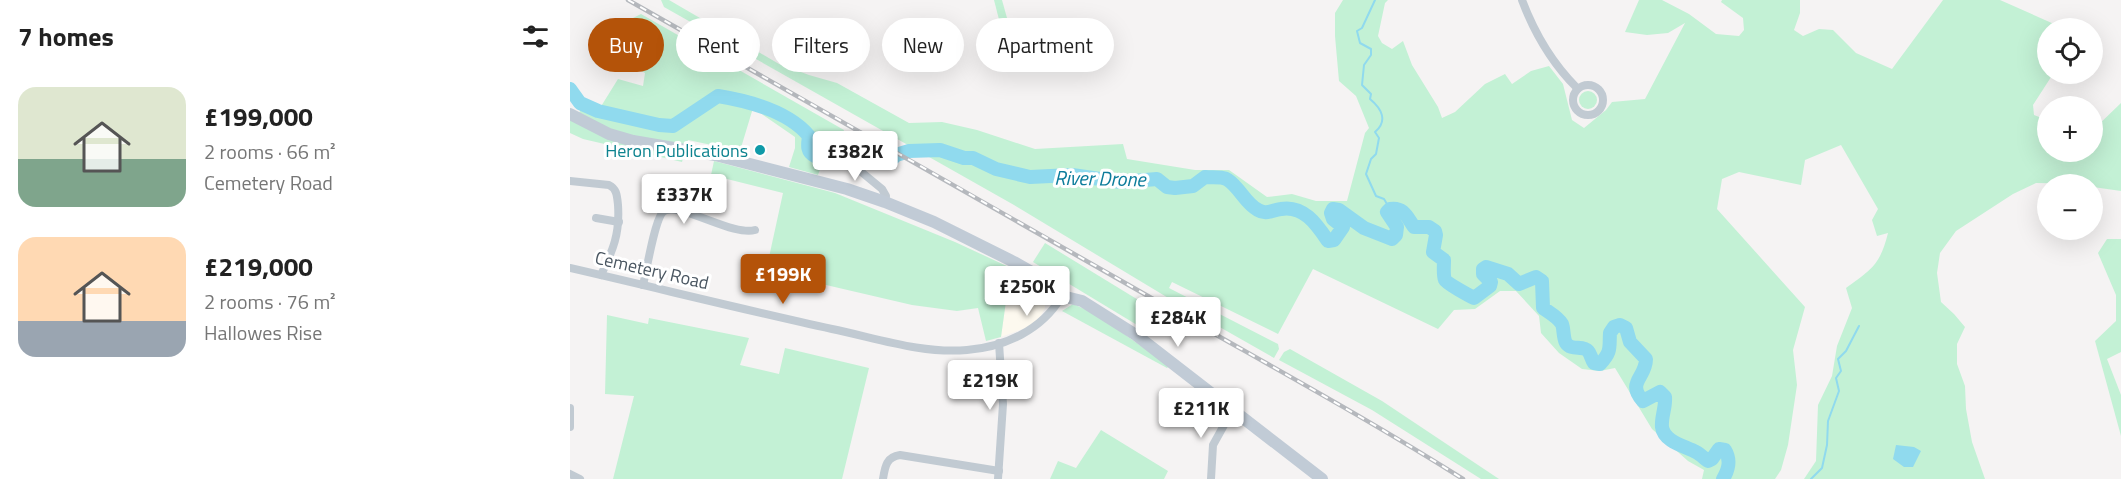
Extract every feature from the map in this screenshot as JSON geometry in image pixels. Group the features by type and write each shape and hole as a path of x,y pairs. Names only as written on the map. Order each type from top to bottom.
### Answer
{"main road":[{"path":"570,114 609,134 633,141 715,155 847,189 934,222 996,252 1042,278 1062,296 1082,301 1115,321 1322,479"}],"street":[{"path":"1522,0 1539,39 1577,88"},
{"path":"842,156 882,189 886,196 885,202"},
{"path":"570,181 613,187 617,195 619,222 615,246 601,275"},
{"path":"643,285 659,220 664,210 668,208 678,209 733,229 755,230"},
{"path":"596,218 619,222"},
{"name":"Cemetery Road","path":"570,268 762,314 926,349 969,350 999,344 1024,334 1040,324 1051,313 1062,296"},
{"path":"883,479 887,461 900,455 998,475 1004,404 999,344"},
{"path":"570,408 570,427"},
{"path":"1211,479 1213,446 1233,409"},
{"path":"570,474 580,479"}],"shaded area":[{"path":"1014,278 1045,295 1045,308 1036,324 1001,337 1007,294"}],"green space":[{"path":"661,0 669,0 700,18 683,18 664,7"},
{"path":"994,0 1002,0 1007,18 999,18"},
{"path":"1343,0 1388,0 1385,3 1378,36 1382,43 1392,49 1403,41 1412,65 1438,107 1442,118 1455,112 1485,84 1505,74 1512,84 1531,71 1549,66 1563,84 1572,120 1584,128 1612,102 1645,99 1685,23 1668,33 1647,35 1625,32 1639,0 1662,0 1689,14 1716,34 1739,36 1744,30 1743,18 1721,2 1722,0 1800,0 1800,13 1794,30 1803,36 1819,29 1833,30 1856,53 1892,69 1943,0 2000,0 2040,18 2037,18 2037,84 2047,84 2033,105 2034,115 2037,116 2037,162 2103,162 2103,120 2121,103 2121,191 2103,188 2103,174 2037,174 2037,183 2013,194 1956,231 1940,253 1937,273 1941,302 1965,327 1957,344 1957,364 1965,386 1966,409 1972,442 1985,479 1804,479 1816,461 1818,405 1832,376 1837,346 1852,308 1846,288 1874,265 1882,252 1888,233 1877,236 1872,220 1878,209 1841,145 1805,160 1801,185 1739,172 1722,179 1717,209 1805,307 1793,350 1797,385 1788,445 1781,470 1775,479 1702,479 1704,470 1688,461 1652,429 1615,368 1600,371 1582,369 1559,353 1541,333 1539,316 1516,291 1500,291 1475,309 1454,310 1438,329 1313,269 1278,334 1172,282 1169,288 1278,344 1279,349 1274,358 1165,296 1014,205 779,72 801,72 837,83 909,123 942,122 977,130 1035,149 1123,144 1127,159 1195,170 1229,170 1267,197 1292,194 1316,201 1347,201 1365,133 1369,128 1356,96 1339,81 1335,13"},
{"path":"641,14 648,18 633,18"},
{"path":"664,27 676,34 676,72 742,72 844,130 837,148 825,155 818,175 789,167 795,148 795,137 753,108 740,151 688,140 682,162 583,139 570,133 570,120 575,122 585,100 600,108 618,79 643,86 643,72 664,72"},
{"path":"760,53 772,60 772,68 760,61"},
{"path":"1588,91 1594,94 1597,100 1594,106 1588,109 1582,106 1579,100 1582,94"},
{"path":"714,161 835,193 955,242 1022,273 1024,277 1022,283 1014,278 1007,294 1001,337 986,341 978,308 957,311 912,305 766,271 783,193 711,175"},
{"path":"2107,239 2121,239 2121,352 2107,359 2121,395 2121,436 2095,341 2116,321 2116,295 2098,253"},
{"path":"1045,243 1158,312 1147,331 1033,262"},
{"path":"1073,304 1096,314 1169,366 1167,368 1062,311"},
{"path":"607,315 648,324 649,318 749,338 740,365 779,374 785,348 869,368 842,479 613,479 634,396 605,394"},
{"path":"1290,349 1382,401 1499,479 1481,479 1372,410 1279,360 1284,352"},
{"path":"1101,430 1168,471 1164,479 1050,479 1058,461 1076,468"}],"water":[{"path":"1896,445 1914,447 1921,451 1913,467 1904,467 1893,459"}],"waterway":[{"path":"1375,0 1362,28 1357,31 1360,43 1371,49 1371,55 1364,65 1362,85 1371,94 1370,99 1382,115 1381,124 1375,132 1379,138 1376,154 1371,159 1366,174 1376,196 1384,199 1390,209"},
{"name":"River Drone","path":"570,89 580,103 598,111 659,125 673,126 718,96 755,104 779,114 800,127 809,136 809,150 815,156"},
{"name":"River Drone","path":"862,159 891,160 896,155 909,151 940,150 964,158 973,158 996,169 1030,177 1072,175 1121,182 1157,179 1167,187 1175,188 1193,186 1205,177 1223,178 1232,183 1253,207 1261,211 1289,209 1303,213 1328,241 1334,240 1343,227 1333,219 1331,213 1333,209 1339,210 1364,228 1392,239 1396,235 1397,227 1387,212 1390,209 1399,210 1405,214 1414,227 1429,227 1435,231 1433,252 1444,260 1445,280 1474,298 1490,286 1491,282 1483,274 1483,269 1486,267 1508,274 1519,284 1536,277 1542,281 1543,308 1554,315 1563,326 1565,341 1568,345 1586,349 1594,363 1600,364 1606,356 1610,333 1614,327 1620,325 1626,328 1630,342 1646,359 1636,384 1638,395 1643,401 1660,392 1665,397 1662,427 1671,440 1698,453 1708,461 1719,449 1725,450 1728,464 1723,479"},
{"path":"1811,479 1822,468 1827,445 1828,421 1839,391 1836,378 1841,371 1838,359 1846,351 1859,326"}],"railway":[{"path":"628,0 1314,390 1463,479"}],"place":[{"name":"Heron Publications","path":"760,150"}]}
